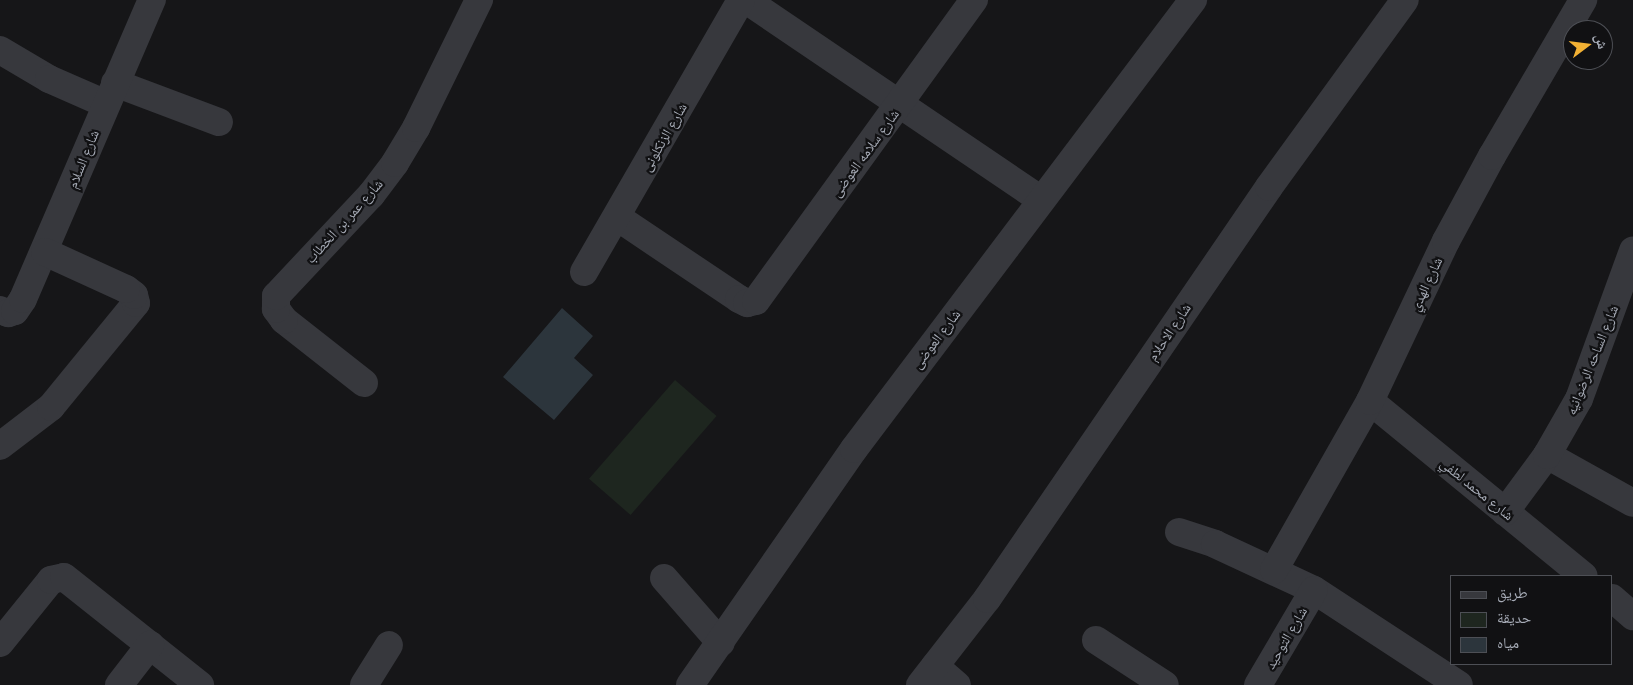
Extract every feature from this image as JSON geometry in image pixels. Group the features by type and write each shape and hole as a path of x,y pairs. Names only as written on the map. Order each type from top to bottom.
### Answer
{"street":[{"name":"شارع السلام","path":"4,312 19,305 45,252 152,0"},
{"name":"شارع عمر بن الخطاب","path":"364,383 284,320 276,309 276,296 371,195 395,163 416,128 479,0"},
{"name":"شارع الزنكلونى","path":"584,272 742,0"},
{"path":"746,0 1041,200"},
{"name":"شارع سلامه العوضى","path":"617,217 738,299 752,302 763,293 901,105 974,0"},
{"name":"شارع العوضى","path":"690,685 854,449 1193,0"},
{"name":"شارع الاحلام","path":"927,675 987,599 1269,187 1405,0"},
{"name":"شارع الهدي","path":"1274,570 1370,401 1487,164 1583,0"},
{"path":"0,50 49,78 219,122"},
{"name":"شارع الساحه الرضوانيه","path":"1505,512 1547,455 1579,399 1633,251"},
{"path":"0,446 51,407 136,303 134,295 126,289 45,252"},
{"name":"شارع محمد لطفي","path":"1370,401 1583,575"},
{"path":"1547,455 1633,503"},
{"path":"1179,532 1274,570 1314,590 1459,685"},
{"path":"0,642 51,580 60,576 68,579 200,685"},
{"path":"664,578 721,642"},
{"name":"شارع التوحيد","path":"1258,685 1314,590"},
{"path":"1613,599 1633,616"},
{"path":"1096,640 1165,685"},
{"path":"119,685 150,645"},
{"path":"364,685 389,645"},
{"path":"927,675 957,685"}],"green space":[{"path":"675,380 717,416 631,515 589,479"}],"water":[{"path":"562,308 593,336 574,358 593,375 554,420 503,377"}]}
